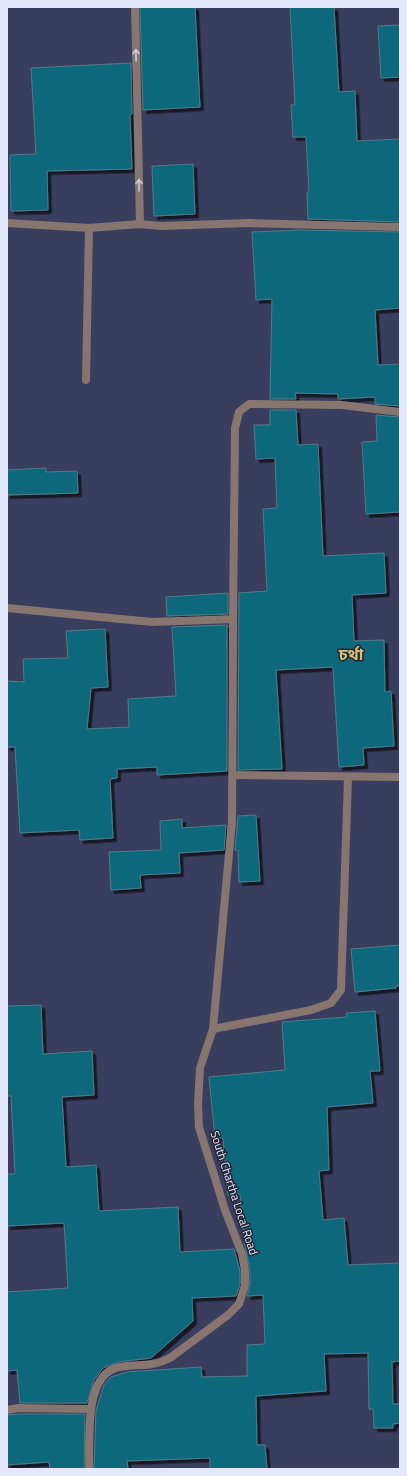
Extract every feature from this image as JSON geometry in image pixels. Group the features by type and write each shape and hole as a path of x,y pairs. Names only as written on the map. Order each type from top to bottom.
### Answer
{"street":[{"path":"135,7 140,224"},
{"path":"7,223 89,228 140,224 161,226 249,223 400,227"},
{"path":"86,380 89,228"},
{"name":"South Chartha Local Road","path":"89,1469 91,1409 98,1382 110,1370 161,1363 228,1316 239,1304 245,1285 246,1271 242,1254 225,1210 200,1127 198,1088 200,1068 213,1029 232,822 235,428 239,412 249,404 342,405 400,412"},
{"path":"7,608 152,622 234,619"},
{"path":"232,775 400,777"},
{"path":"213,1029 311,1010 331,1003 341,990 348,777"},
{"path":"7,1410 18,1408 91,1409"}],"building":[{"path":"140,7 195,7 200,107 143,110"},
{"path":"290,7 334,7 339,92 355,91 357,141 400,139 400,222 308,219 307,192 309,192 306,137 293,137 291,105 295,105"},
{"path":"400,25 400,77 381,78 378,26"},
{"path":"131,63 132,114 130,115 132,169 47,171 48,210 11,211 10,155 36,154 31,68"},
{"path":"193,164 195,214 154,216 152,166"},
{"path":"299,230 400,232 400,308 375,310 378,365 400,364 400,406 375,404 375,397 338,399 338,394 295,393 296,399 270,399 272,299 256,300 252,232"},
{"path":"270,410 296,410 298,445 318,444 323,556 384,553 386,593 352,595 354,641 384,640 385,692 391,691 394,746 363,748 364,765 339,767 333,667 276,670 282,769 238,770 239,593 267,591 263,509 277,508 275,458 256,459 254,425 270,425"},
{"path":"376,415 400,417 400,512 366,514 362,442 377,441"},
{"path":"46,468 46,472 77,471 78,493 7,495 7,470"},
{"path":"228,593 228,614 167,616 166,597"},
{"path":"227,625 227,771 157,775 157,767 117,769 117,778 110,779 113,838 80,840 79,830 20,833 15,747 7,747 7,681 24,682 23,659 68,658 66,631 105,629 108,687 91,688 87,729 129,727 128,699 176,696 172,627"},
{"path":"256,815 260,881 239,882 238,850 235,850 238,816"},
{"path":"182,819 182,828 226,825 224,850 179,853 180,873 140,875 141,888 111,890 109,852 161,850 160,821"},
{"path":"400,945 400,986 396,986 396,988 355,992 351,949"},
{"path":"41,1005 43,1054 92,1051 94,1095 62,1097 66,1167 96,1165 99,1211 178,1207 180,1252 234,1249 240,1271 240,1284 236,1296 192,1298 193,1321 151,1358 118,1362 103,1368 94,1380 87,1403 20,1403 17,1370 7,1371 7,1292 68,1288 64,1223 7,1226 7,1174 15,1174 11,1096 7,1096 7,1006"},
{"path":"375,1011 380,1071 370,1071 373,1103 327,1107 329,1170 319,1171 323,1220 344,1218 348,1265 400,1263 400,1361 392,1362 393,1404 400,1404 400,1423 393,1424 393,1428 374,1428 373,1409 369,1409 368,1353 324,1354 326,1391 256,1396 257,1445 265,1445 267,1469 210,1469 210,1458 127,1461 128,1469 94,1469 96,1411 104,1385 111,1377 127,1372 201,1367 202,1377 247,1376 247,1345 265,1344 263,1295 247,1296 250,1285 250,1271 245,1246 240,1194 228,1195 223,1138 215,1138 209,1077 285,1070 282,1022 347,1017 346,1013"},
{"path":"85,1414 84,1469 50,1469 49,1462 7,1465 7,1415"}],"district":[{"name":"চর্থা","path":"351,654"}]}
